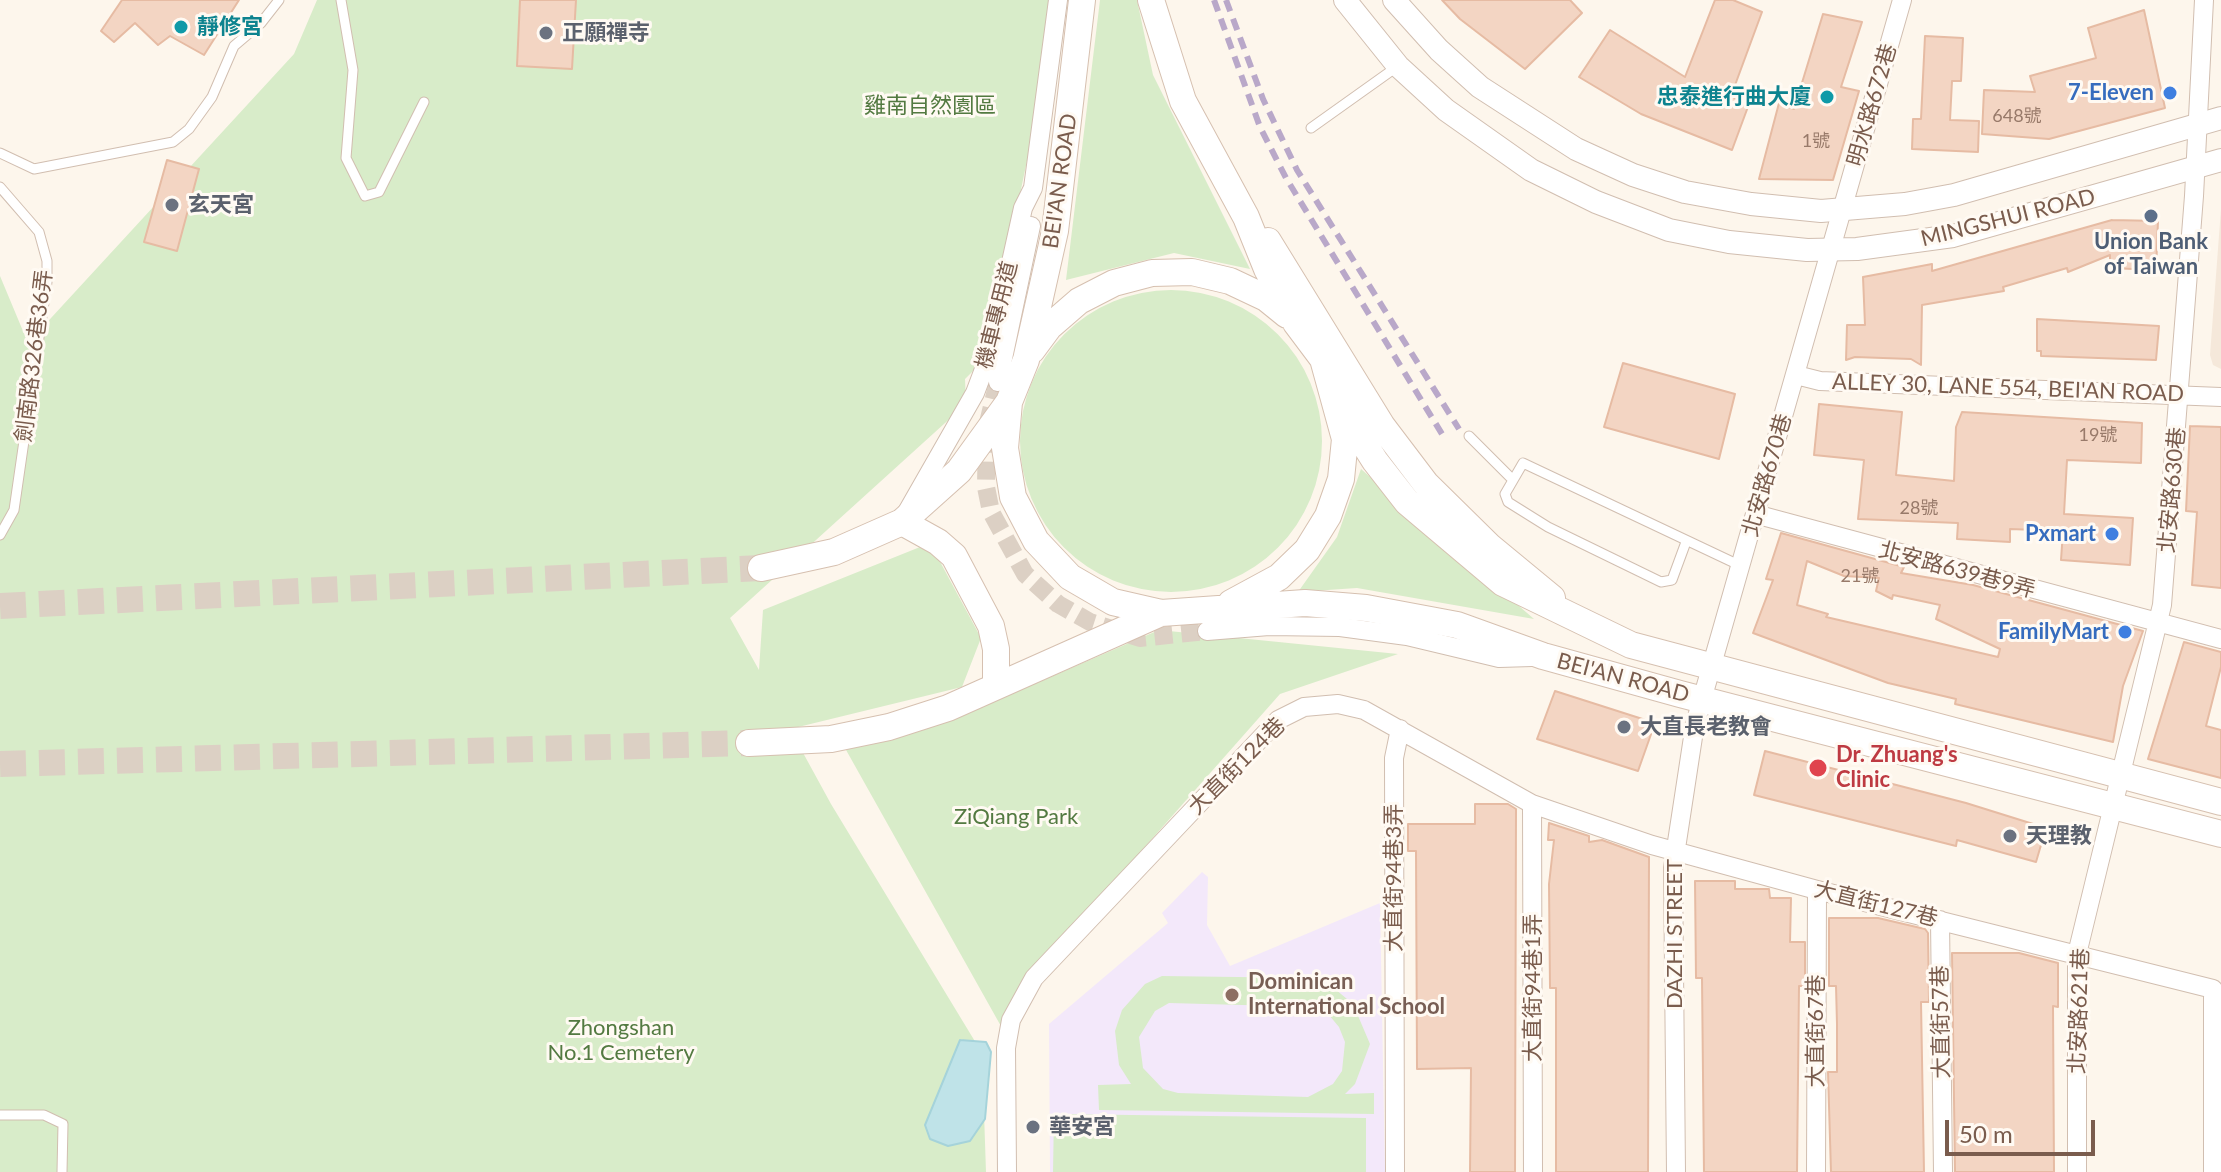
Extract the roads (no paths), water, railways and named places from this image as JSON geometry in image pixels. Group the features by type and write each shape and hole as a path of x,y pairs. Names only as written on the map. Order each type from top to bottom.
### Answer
{"main road":[{"name":"BEI'AN ROAD","path":"1026,360 1055,231 1082,0"},
{"name":"BEI'AN ROAD","path":"1151,0 1183,101 1246,217 1267,269 1296,323 1323,359 1345,439 1341,479 1328,516 1314,538 1279,577 1208,621"},
{"path":"1246,217 1276,250 1382,426 1426,484 1489,546 1536,582 1572,617"},
{"name":"BEI'AN ROAD","path":"1296,323 1266,298 1230,281 1192,272 1152,273 1114,283 1079,301 1049,327 1003,392 1005,448 1013,497 1036,541 1070,577 1113,602 1208,621 1305,603 1366,608 1457,625 1543,656 2221,834"},
{"path":"761,568 834,552 902,522 959,471 1003,392"},
{"name":"BEI'AN ROAD","path":"1337,401 1375,461 1407,502 1503,583 1631,645 1711,669 2221,802"},
{"path":"902,522 938,542 954,556 991,626 996,649 996,686"},
{"path":"749,743 831,739 889,727 948,708 1161,613"}],"street":[{"name":"機車專用道","path":"1003,392 1034,212 1033,188 1058,0"},
{"name":"MINGSHUI ROAD","path":"1345,0 1398,66 1486,141 1531,170 1596,202 1669,230 1714,239 1831,250 1953,236 2221,160"},
{"name":"MINGSHUI ROAD","path":"1394,0 1439,50 1480,87 1576,149 1633,175 1685,192 1751,204 1842,209 1954,195 2221,118"},
{"name":"明水路672巷","path":"1831,250 1902,0"},
{"name":"北安路630巷","path":"2114,807 2160,623 2196,168 2204,0"},
{"name":"機車專用道","path":"902,522 915,494 952,438 975,393 992,348 1023,208 1033,188"},
{"name":"北安路670巷","path":"1702,699 1831,250"},
{"name":"ALLEY 30, LANE 554, BEI'AN ROAD","path":"1796,375 1820,381 2221,397"},
{"name":"北安路639巷9弄","path":"1755,514 2221,639"},
{"name":"DAZHI STREET","path":"1676,1172 1675,851 1702,699"},
{"name":"大直街124巷","path":"1007,1172 1006,1048 1011,1020 1034,978 1278,720 1304,707 1338,704 1364,710 1532,804 1675,851"},
{"name":"大直街94巷3弄","path":"1395,1172 1394,758 1400,729"},
{"name":"大直街94巷1弄","path":"1532,804 1533,1172"},
{"name":"北安路621巷","path":"2077,1172 2077,954 2114,807"},
{"name":"大直街127巷","path":"1675,851 1817,890 2217,990"},
{"name":"大直街67巷","path":"1816,1172 1817,890"},
{"name":"大直街57巷","path":"1940,920 1943,1172"},
{"path":"2213,1172 2217,990"}],"lane":[{"path":"0,153 34,169 173,142 189,129 212,97 234,46 261,23 279,0"},
{"path":"341,0 353,70 346,158 365,196 379,192 424,102"},
{"path":"1311,128 1398,66"},
{"name":"劍南路326巷36弄","path":"0,187 39,232 47,261 47,282 14,510 0,535"},
{"path":"1469,436 1513,480"},
{"path":"1686,542 1672,580 1661,582 1575,541 1508,502 1505,494 1523,463 1741,566"},
{"path":"0,1115 44,1115 63,1124 62,1172"}],"water":[{"path":"960,1040 986,1042 991,1052 985,1119 970,1141 948,1146 930,1139 925,1125"}],"tunnel":[{"path":"998,382 987,427 986,487 991,512 1025,574 1058,604 1090,622 1140,638 1207,631"},
{"path":"0,606 761,568"},
{"path":"0,764 749,743"}],"railway":[{"path":"1214,0 1260,127 1286,178 1445,439"},
{"path":"1226,0 1263,99 1297,170 1459,429"}],"place":[{"name":"靜修宮","path":"181,27"},
{"name":"正願禪寺","path":"546,33"},
{"name":"7-Eleven","path":"2170,93"},
{"name":"忠泰進行曲大廈","path":"1827,97"},
{"name":"玄天宮","path":"172,205"},
{"name":"Union Bank of Taiwan","path":"2151,216"},
{"name":"Pxmart","path":"2112,534"},
{"name":"FamilyMart","path":"2125,632"},
{"name":"大直長老教會","path":"1624,727"},
{"name":"Dr. Zhuang's Clinic","path":"1818,768"},
{"name":"天理教","path":"2010,836"},
{"name":"Dominican International School","path":"1232,995"},
{"name":"華安宮","path":"1033,1127"}],"park label":[{"name":"雞南自然園區","path":"930,106"},
{"name":"ZiQiang Park","path":"1016,817"},
{"name":"Zhongshan No.1 Cemetery","path":"621,1040"}]}
